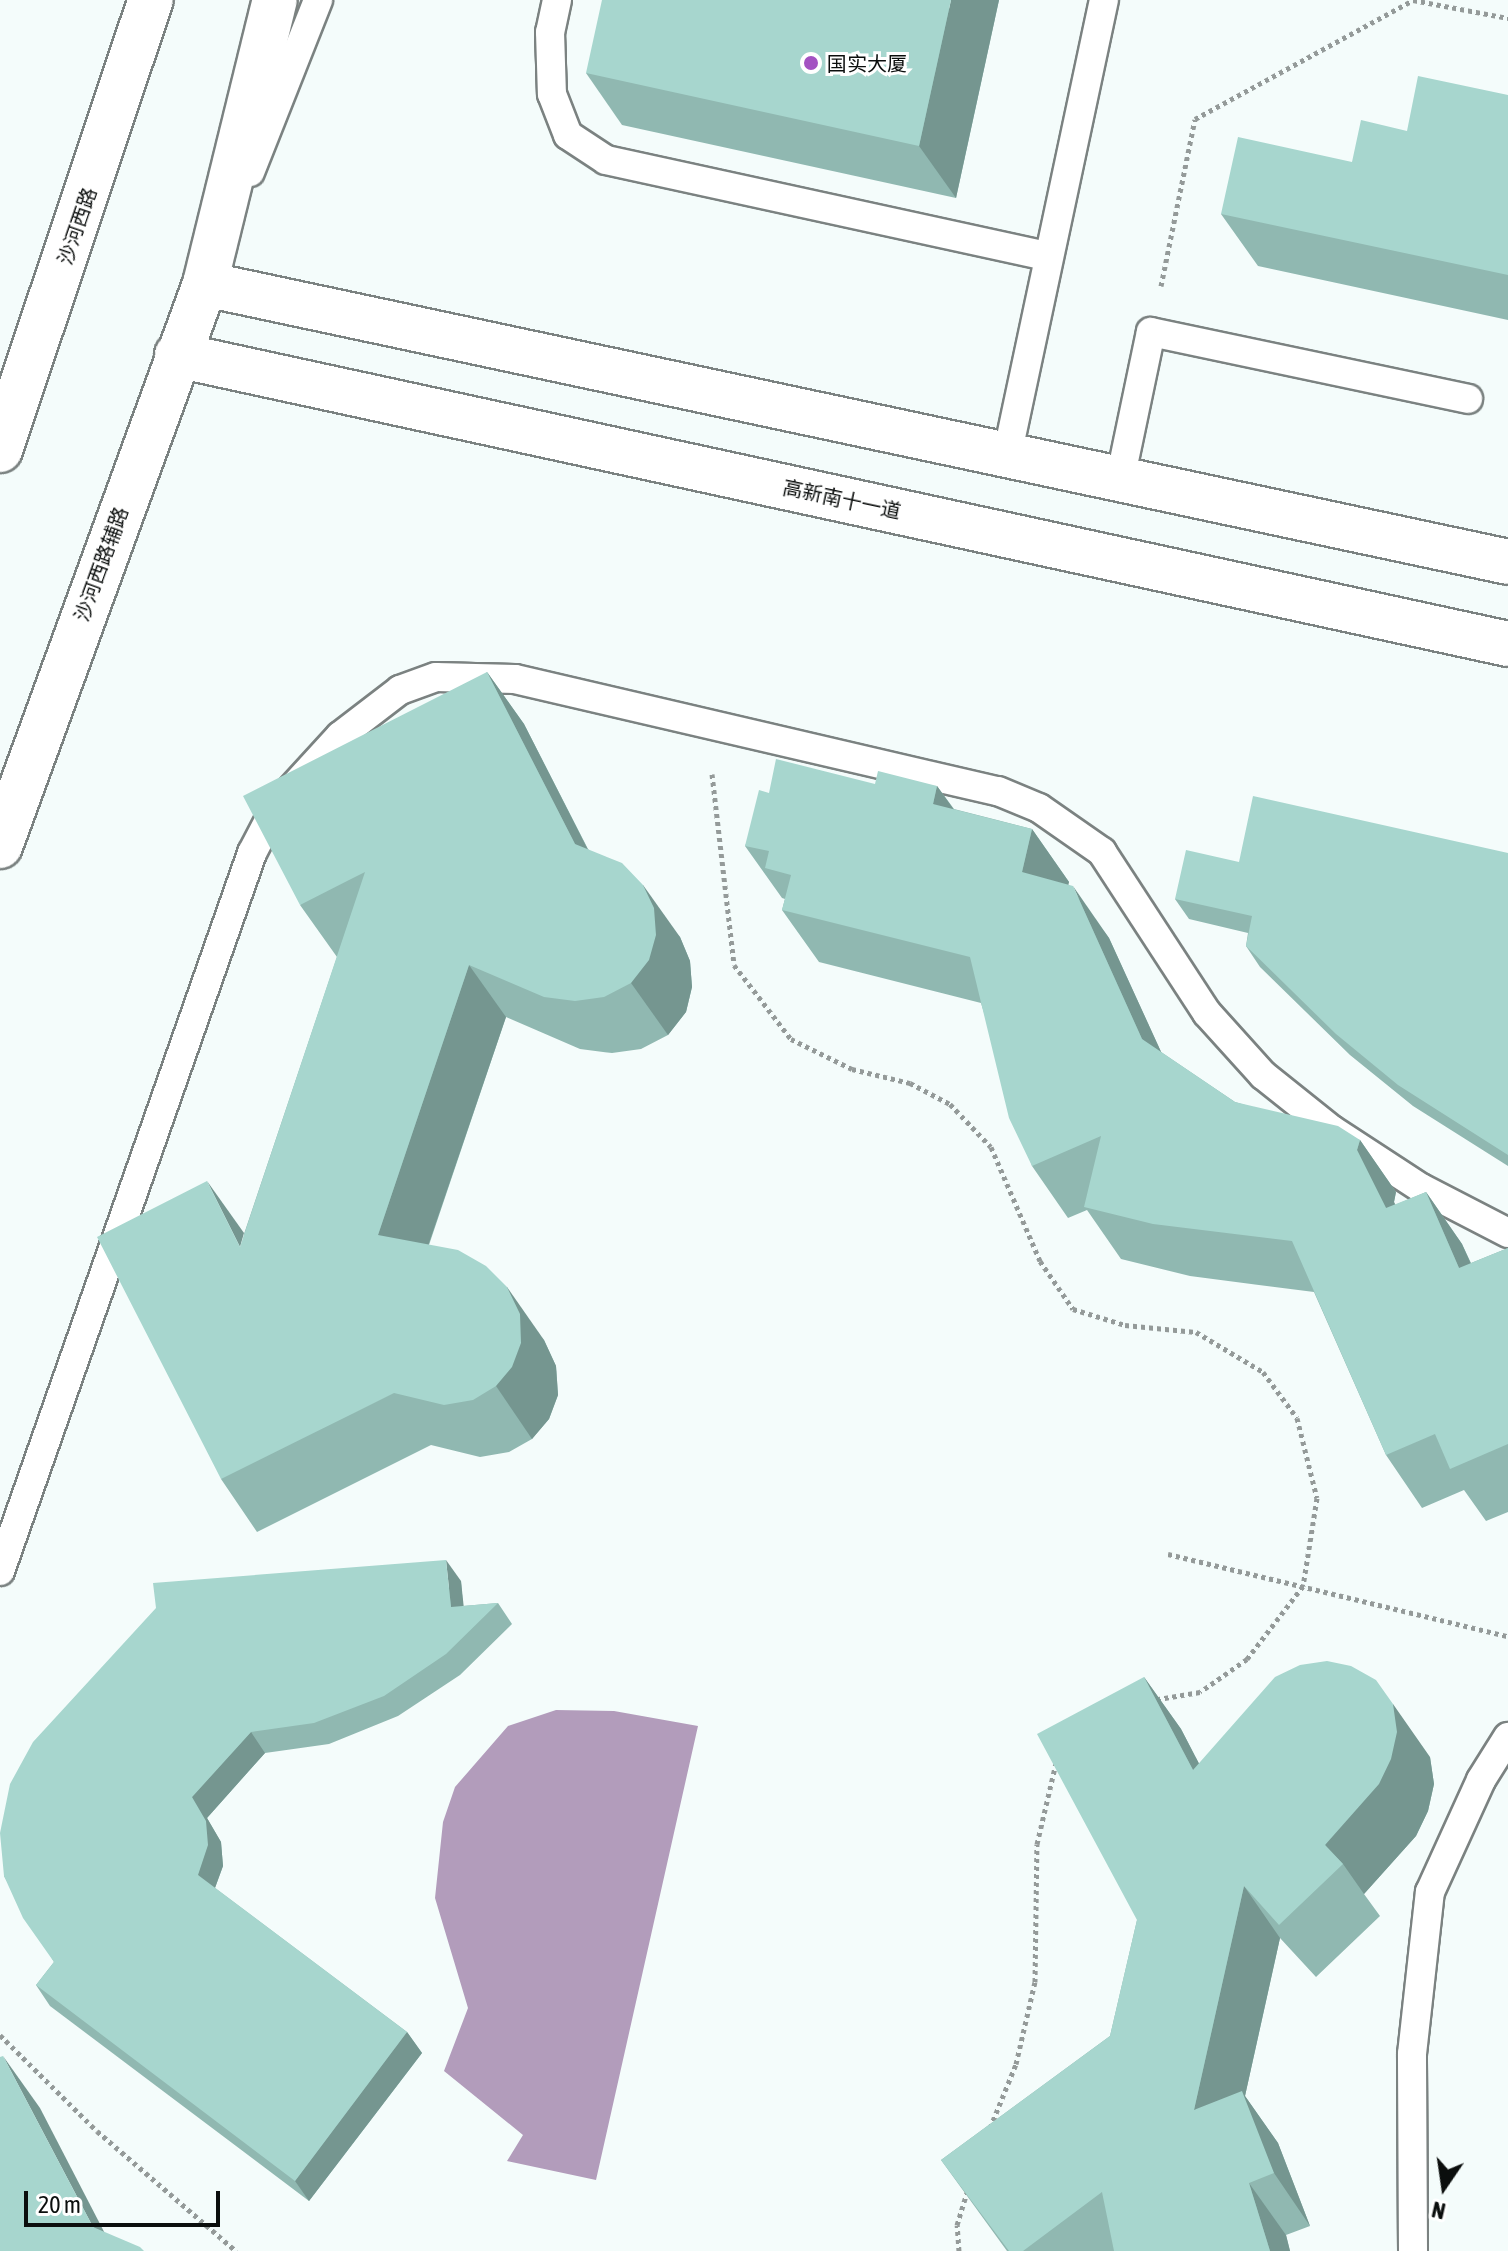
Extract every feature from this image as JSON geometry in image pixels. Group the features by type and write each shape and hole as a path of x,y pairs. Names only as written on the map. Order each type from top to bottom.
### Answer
{"street":[{"name":"沙河西路","path":"0,450 108,136 151,0"},
{"path":"108,136 169,0"},
{"name":"沙河西路辅路","path":"0,846 205,284 275,0"},
{"path":"205,284 1508,562"},
{"name":"高新南十一道","path":"177,355 1508,644"}],"lane":[{"path":"205,284 318,0"},
{"path":"557,0 550,32 552,94 568,135 606,160 1048,256"},
{"path":"1007,456 1104,0"},
{"path":"1120,480 1151,332 1468,399"},
{"path":"0,1571 252,853 277,805 304,771 371,708 400,690 436,677 515,679 693,718 998,791 1072,827 1102,852 1207,1013 1263,1075 1357,1147 1508,1233"},
{"path":"1413,2251 1412,2054 1430,1892 1481,1780 1508,1737"}],"path":[{"path":"1151,332 1195,119 1413,0 1508,18"},
{"path":"693,718 711,765 734,965 791,1039 852,1069 910,1083 950,1104 991,1147 1040,1261 1073,1309 1125,1325 1196,1332 1263,1372 1297,1418 1317,1498 1303,1586 1247,1659 1200,1692 1141,1702"},
{"path":"1168,1554 1508,1636"},
{"path":"989,2131 1016,2064 1035,1982 1037,1844 1057,1758"},
{"path":"0,2035 97,2131 236,2251"},
{"path":"959,2251 957,2225 970,2185"}],"shaded area":[{"path":"556,1710 614,1711 698,1726 596,2180 507,2161 523,2135 444,2071 468,2008 435,1898 443,1822 455,1787 508,1726"}],"building":[{"name":"国实大厦","path":"602,0 951,0 919,146 586,73"},
{"path":"1418,76 1508,95 1508,275 1221,214 1238,137 1352,162 1361,120 1407,131"},
{"path":"487,672 575,844 622,863 643,885 654,908 656,935 649,960 631,983 604,997 575,1001 544,997 469,965 378,1235 458,1250 486,1266 507,1287 520,1314 521,1343 512,1367 496,1386 473,1400 444,1405 394,1393 221,1479 97,1237 207,1181 240,1247 365,872 300,905 243,796"},
{"path":"776,759 875,784 878,771 937,786 933,804 1032,829 1022,872 1073,886 1142,1039 1235,1102 1338,1126 1360,1140 1357,1150 1386,1208 1426,1192 1459,1268 1508,1248 1508,1444 1450,1469 1435,1434 1386,1455 1292,1241 1153,1224 1084,1207 1101,1136 1032,1166 1009,1118 970,957 782,910 791,875 765,868 769,851 745,846 759,790 769,793"},
{"path":"1253,796 1508,853 1508,1155 1398,1085 1336,1034 1246,946 1252,916 1175,899 1186,850 1239,862"},
{"path":"446,1560 451,1607 498,1603 446,1654 384,1696 314,1723 251,1732 192,1797 206,1821 208,1845 198,1875 407,2032 295,2181 36,1985 54,1962 23,1918 4,1876 0,1833 10,1784 33,1742 156,1608 153,1583"},
{"path":"1327,1661 1351,1666 1376,1680 1393,1704 1397,1732 1391,1759 1379,1784 1325,1845 1343,1864 1279,1925 1244,1886 1194,2110 1242,2091 1274,2173 1249,2183 1270,2251 1114,2251 1102,2192 1023,2251 1009,2251 941,2160 1110,2036 1137,1920 1037,1734 1144,1677 1193,1770 1275,1677 1300,1665"},
{"path":"3,2056 93,2227 144,2251 0,2251 0,2057"}],"place":[{"name":"国实大厦","path":"811,63"}]}
